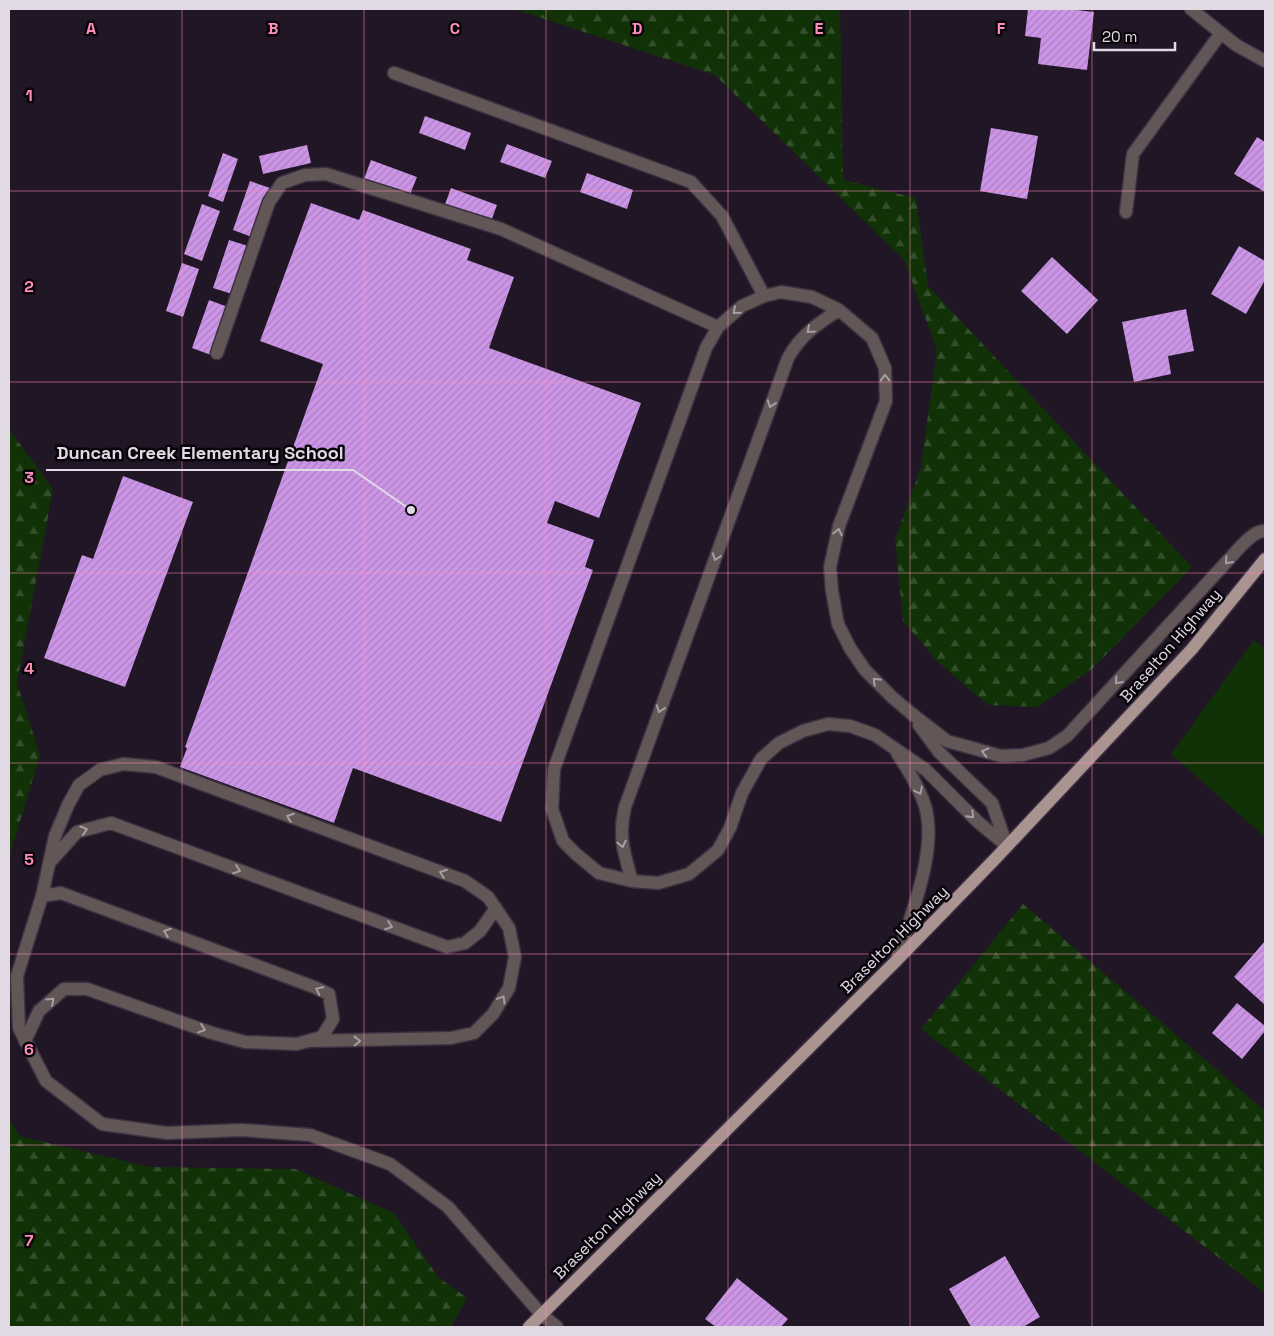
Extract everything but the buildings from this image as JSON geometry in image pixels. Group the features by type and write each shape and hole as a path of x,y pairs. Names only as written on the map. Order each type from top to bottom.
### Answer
{"main road":[{"name":"Braselton Highway","path":"529,1327 896,961 1007,846 1192,649 1265,559"}],"street":[{"path":"1191,9 1236,45 1265,61"},
{"path":"1126,212 1132,154 1221,33"},
{"path":"394,73 691,182 722,216 764,296"},
{"path":"217,353 270,202 282,183 305,175 319,174 326,174 501,229 718,327"},
{"path":"1007,846 978,822 926,770 875,735 850,726 828,724 803,731 779,743 761,759 742,793 730,828 718,850 689,874 658,883 632,881 600,873 576,854 563,840 552,809 554,769 706,348 718,327 742,306 764,296 781,292 812,297 839,310 872,338 885,368 886,401 839,526 830,567 833,599 838,624 850,648 865,670 912,714 948,741 1001,756 1023,755 1049,748 1067,736 1242,545 1251,536 1265,531"},
{"path":"632,881 620,836 624,806 788,358 806,333 839,310"},
{"path":"912,714 939,752 992,803 1007,846"},
{"path":"894,749 910,774 924,802 929,828 926,858 896,961"},
{"path":"308,1041 452,1038 474,1032 493,1014 508,988 515,957 509,928 488,897 465,881 156,767 122,764 100,770 79,785 55,836 42,896 17,976 18,1028 46,1080 102,1124 167,1133 242,1130 310,1135 390,1164 448,1207 541,1314 557,1327"},
{"path":"49,863 76,832 110,823 447,947 466,944 480,931 496,908"},
{"path":"26,1041 39,1011 64,989 87,988 212,1033 245,1042 297,1044 322,1037 333,1019 329,994 314,987 61,893 42,896"}],"green space":[{"path":"514,9 840,9 843,180 916,198 928,286 1192,567 1093,668 1037,707 988,705 938,662 903,621 895,540 921,467 937,350 904,260 715,75"},
{"path":"9,429 53,489 17,683 40,755 9,858"},
{"path":"1254,640 1265,649 1265,837 1171,754"},
{"path":"1023,904 1265,1111 1265,1293 921,1029"},
{"path":"9,1118 19,1136 150,1167 295,1169 394,1213 438,1277 467,1298 451,1327 9,1327"}],"place":[{"name":"Duncan Creek Elementary School","path":"411,510"}]}
